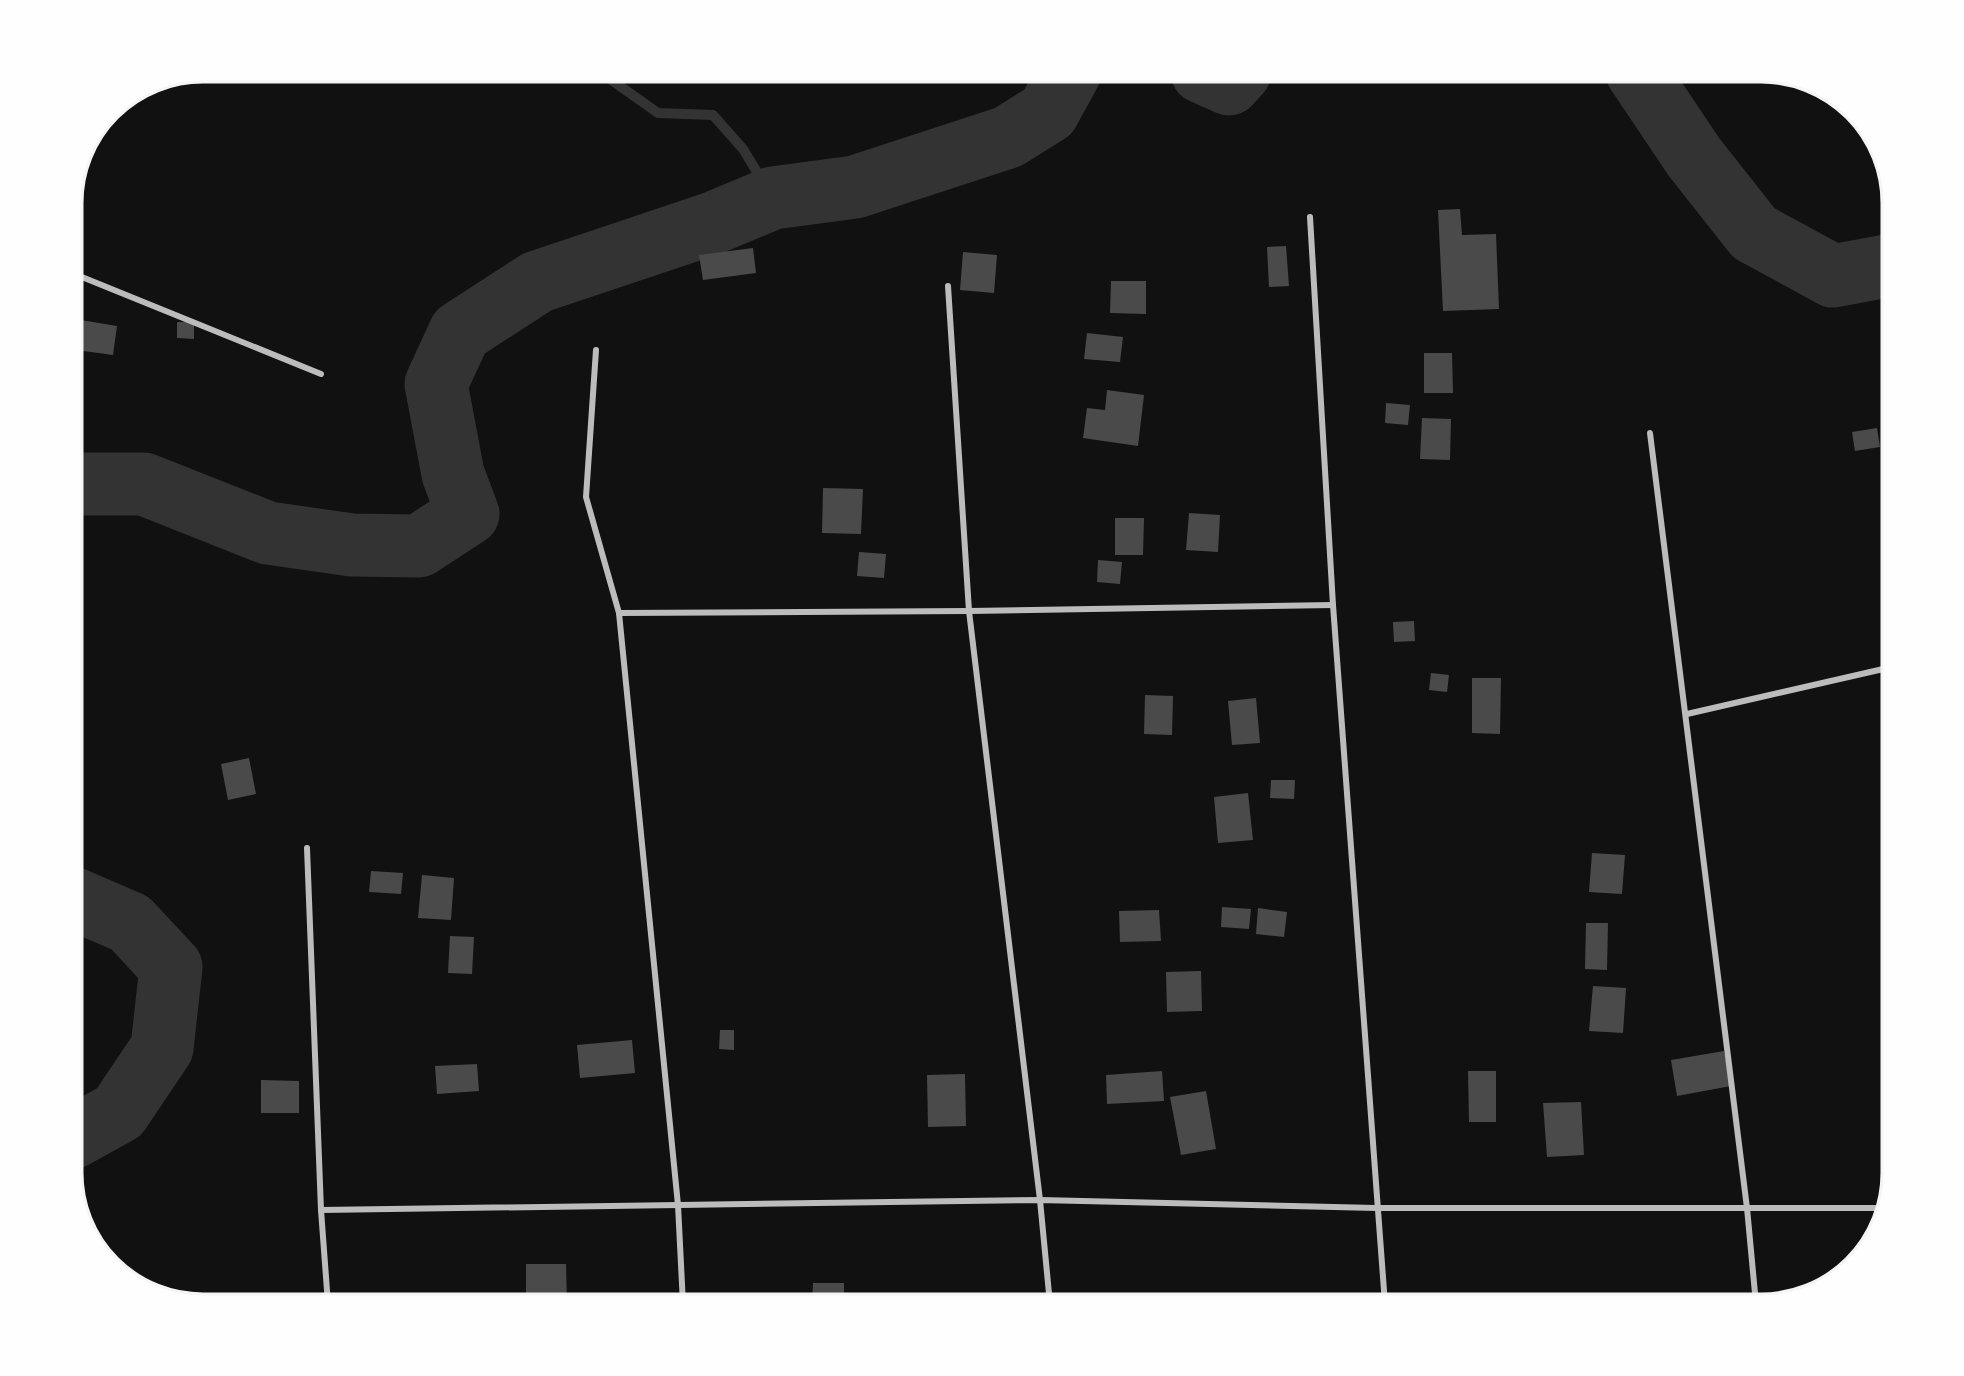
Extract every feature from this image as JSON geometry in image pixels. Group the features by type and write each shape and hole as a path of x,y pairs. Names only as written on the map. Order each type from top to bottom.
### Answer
{"street":[{"path":"1310,217 1333,605 1383,1294"},
{"path":"83,277 321,374"},
{"path":"948,286 969,611 1040,1200 1049,1294"},
{"path":"596,350 586,497 619,613 678,1205 682,1294"},
{"path":"1650,433 1687,714 1747,1208 1755,1294"},
{"path":"619,613 969,611 1333,605"},
{"path":"1687,714 1882,669"},
{"path":"307,848 321,1210 327,1294"},
{"path":"321,1210 1040,1200 1376,1208 1876,1208"}],"building":[{"path":"1460,209 1462,235 1496,234 1499,309 1443,311 1438,210"},
{"path":"1286,246 1289,286 1269,287 1267,247"},
{"path":"753,248 756,273 703,280 699,255"},
{"path":"963,252 997,255 994,293 960,290"},
{"path":"1111,281 1146,281 1146,314 1110,313"},
{"path":"83,320 117,326 113,355 83,351"},
{"path":"177,322 194,322 194,339 177,338"},
{"path":"1087,333 1123,337 1120,362 1084,359"},
{"path":"1424,353 1452,353 1453,393 1424,393"},
{"path":"1107,390 1144,395 1138,446 1083,438 1087,408 1105,410"},
{"path":"1386,403 1410,405 1408,425 1385,423"},
{"path":"1422,418 1451,419 1450,460 1420,459"},
{"path":"1877,428 1880,447 1855,451 1852,432"},
{"path":"823,488 863,489 861,534 822,533"},
{"path":"1189,513 1220,515 1218,552 1186,550"},
{"path":"1115,518 1144,518 1143,555 1115,555"},
{"path":"859,552 886,554 884,578 857,576"},
{"path":"1098,560 1122,562 1120,584 1097,582"},
{"path":"1414,621 1415,641 1394,642 1393,622"},
{"path":"1431,673 1449,675 1447,692 1429,690"},
{"path":"1472,678 1501,678 1500,734 1472,733"},
{"path":"1145,695 1173,696 1172,735 1144,734"},
{"path":"1256,698 1260,743 1232,745 1228,701"},
{"path":"249,758 256,794 228,800 221,764"},
{"path":"1271,780 1295,780 1294,799 1270,798"},
{"path":"1248,793 1253,840 1218,843 1214,797"},
{"path":"1592,853 1625,855 1622,894 1589,892"},
{"path":"371,871 403,873 401,894 369,892"},
{"path":"422,875 454,878 451,920 418,918"},
{"path":"1222,907 1251,909 1249,929 1221,927"},
{"path":"1258,908 1287,912 1284,937 1256,934"},
{"path":"1159,910 1161,941 1120,942 1119,911"},
{"path":"1586,923 1608,923 1607,970 1585,969"},
{"path":"450,936 474,937 472,974 448,973"},
{"path":"1201,971 1202,1011 1167,1012 1166,972"},
{"path":"1593,986 1626,988 1623,1033 1589,1031"},
{"path":"720,1030 734,1030 734,1050 719,1049"},
{"path":"632,1040 635,1073 580,1078 577,1045"},
{"path":"1724,1051 1731,1086 1677,1096 1671,1060"},
{"path":"477,1064 479,1091 437,1094 435,1066"},
{"path":"1162,1071 1164,1101 1107,1104 1106,1075"},
{"path":"1468,1071 1496,1071 1496,1122 1469,1122"},
{"path":"965,1074 966,1126 928,1127 927,1075"},
{"path":"261,1080 299,1081 299,1113 261,1113"},
{"path":"1206,1091 1216,1149 1181,1155 1170,1097"},
{"path":"1581,1102 1584,1155 1547,1157 1543,1103"},
{"path":"526,1264 566,1264 567,1294 526,1294"},
{"path":"813,1283 844,1283 844,1294 812,1294"}],"waterway":[{"path":"614,82 658,113 713,115 743,149 773,198"},
{"path":"83,484 144,484 268,533 352,545 419,546 468,514 453,474 436,384 460,332 537,282 713,223 773,198 855,187 1008,137 1048,112 1064,82"},
{"path":"1224,82 1229,84 1231,82"},
{"path":"1644,82 1694,157 1754,233 1833,276 1882,267"},
{"path":"83,903 130,923 171,967 162,1048 119,1112 83,1132"}]}
